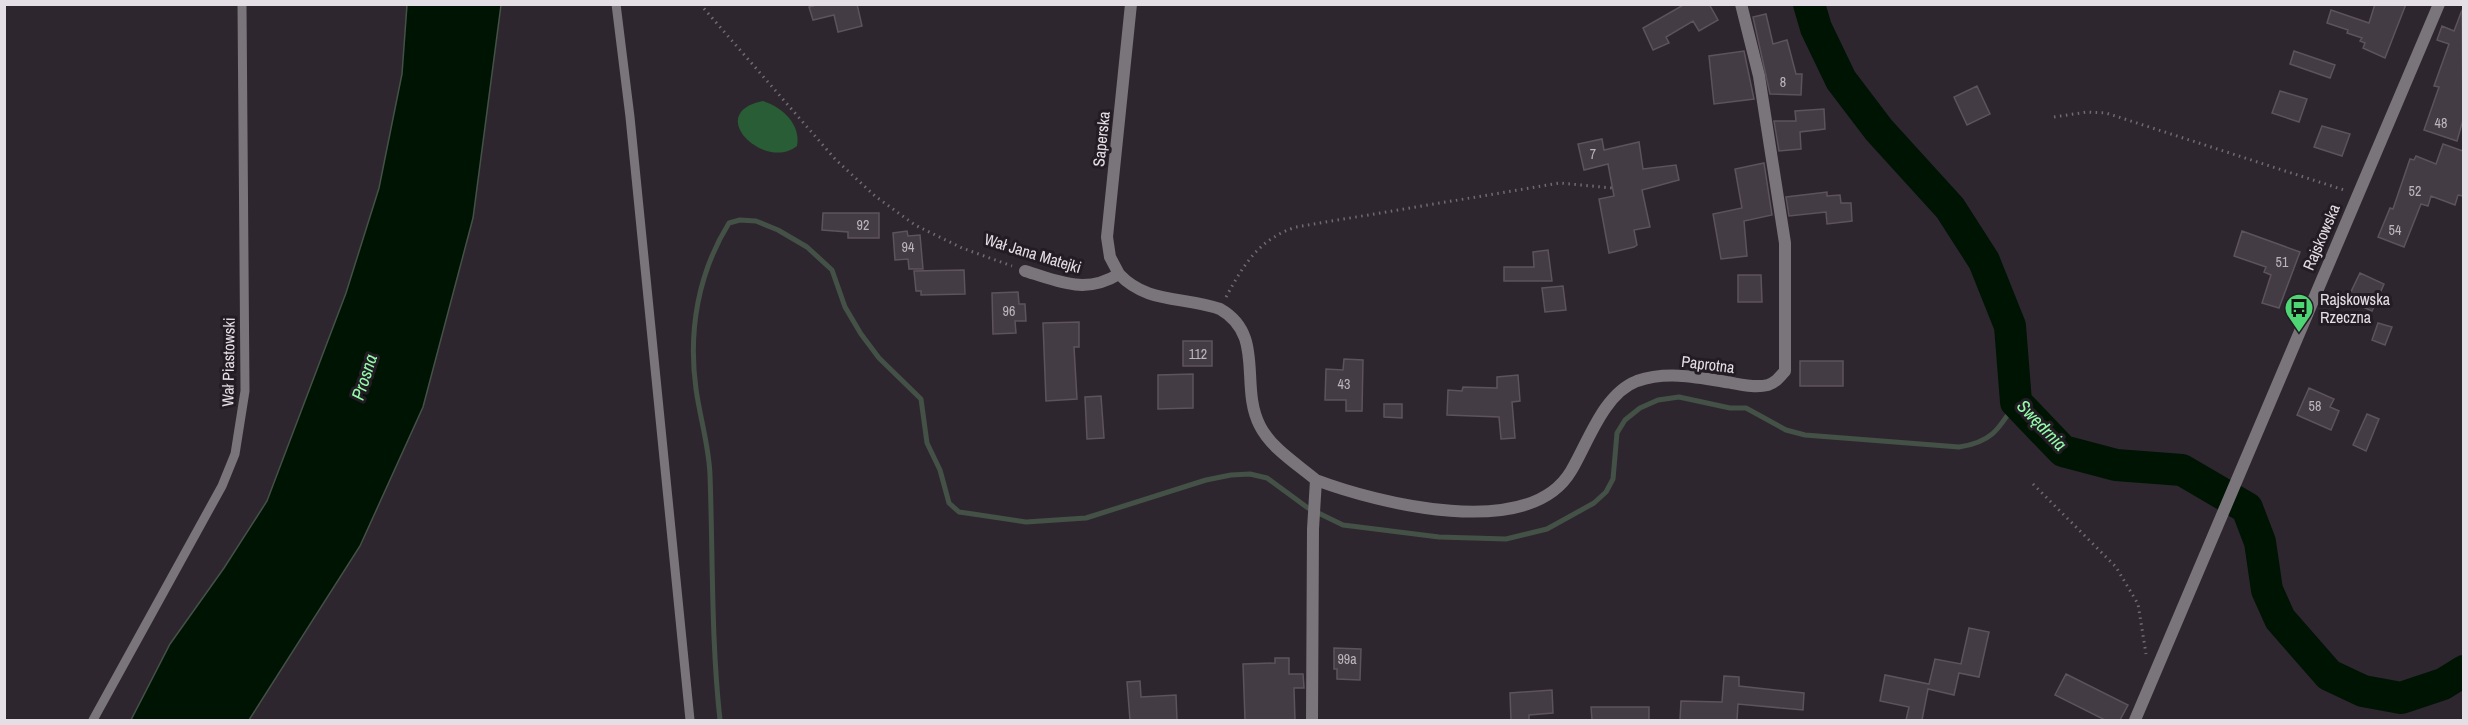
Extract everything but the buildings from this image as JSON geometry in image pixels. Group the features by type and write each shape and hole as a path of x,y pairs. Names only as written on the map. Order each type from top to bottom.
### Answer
{"street":[{"name":"Saperska","path":"1119,274 1110,257 1107,237 1131,4"},
{"name":"Paprotna","path":"1316,480 1359,496 1402,506 1455,511 1506,508 1533,502 1554,491 1570,474 1604,411 1619,394 1635,382 1658,376 1683,376 1750,386 1765,386 1777,381 1785,371 1785,243 1759,76 1741,4"},
{"name":"Rajskowska","path":"2151,686 2439,4"},
{"name":"Wał Jana Matejki","path":"1025,271 1074,285 1089,286 1104,283 1119,274"},
{"path":"1119,274 1130,286 1145,294 1220,309 1231,315 1245,333 1250,353 1253,411 1260,427 1271,442 1316,480 1313,529 1312,720"},
{"path":"2135,720 2151,686"}],"lane":[{"name":"Wał Piastowski","path":"93,720 222,486 237,444 245,391 242,4"},
{"path":"616,4 630,117 690,720"}],"path":[{"name":"Wał Jana Matejki","path":"700,4 835,159 875,196 915,225 962,248 1025,271"},
{"path":"2054,117 2086,112 2106,113 2357,194"},
{"path":"1220,309 1257,248 1276,233 1296,227 1560,183 1612,188"},
{"path":"2033,484 2116,567 2138,604 2151,686"}],"green space":[{"path":"763,101 777,107 789,118 796,131 797,146 784,152 770,152 756,146 746,138 739,127 738,117 746,107"}],"water":[{"name":"Prosna","path":"407,5 501,5 473,218 423,407 360,546 249,720 131,720 170,644 224,568 267,501 346,293 379,188 402,74"}],"waterway":[{"name":"Swędrnia","path":"1809,4 1816,28 1841,80 1879,130 1950,208 1984,261 2010,326 2016,402 2063,451 2116,465 2182,470 2247,508 2260,542 2267,590 2280,619 2329,675 2363,691 2401,698 2443,684 2464,671"},
{"path":"720,720 714,628 709,464 696,389 693,346 698,303 710,262 729,223 740,220 756,221 778,230 807,247 832,270 845,307 861,334 879,358 921,399 927,443 940,470 949,503 959,512 1026,522 1086,518 1206,480 1250,474 1267,478 1308,508 1343,525 1439,537 1506,539 1547,529 1594,503 1606,492 1613,479 1617,433 1625,420 1640,408 1658,400 1679,397 1730,408 1746,408 1786,430 1805,435 1959,447 1979,442 1994,433 2016,402"}],"place":[{"name":"Rajskowska Rzeczna","path":"2299,334"}]}
